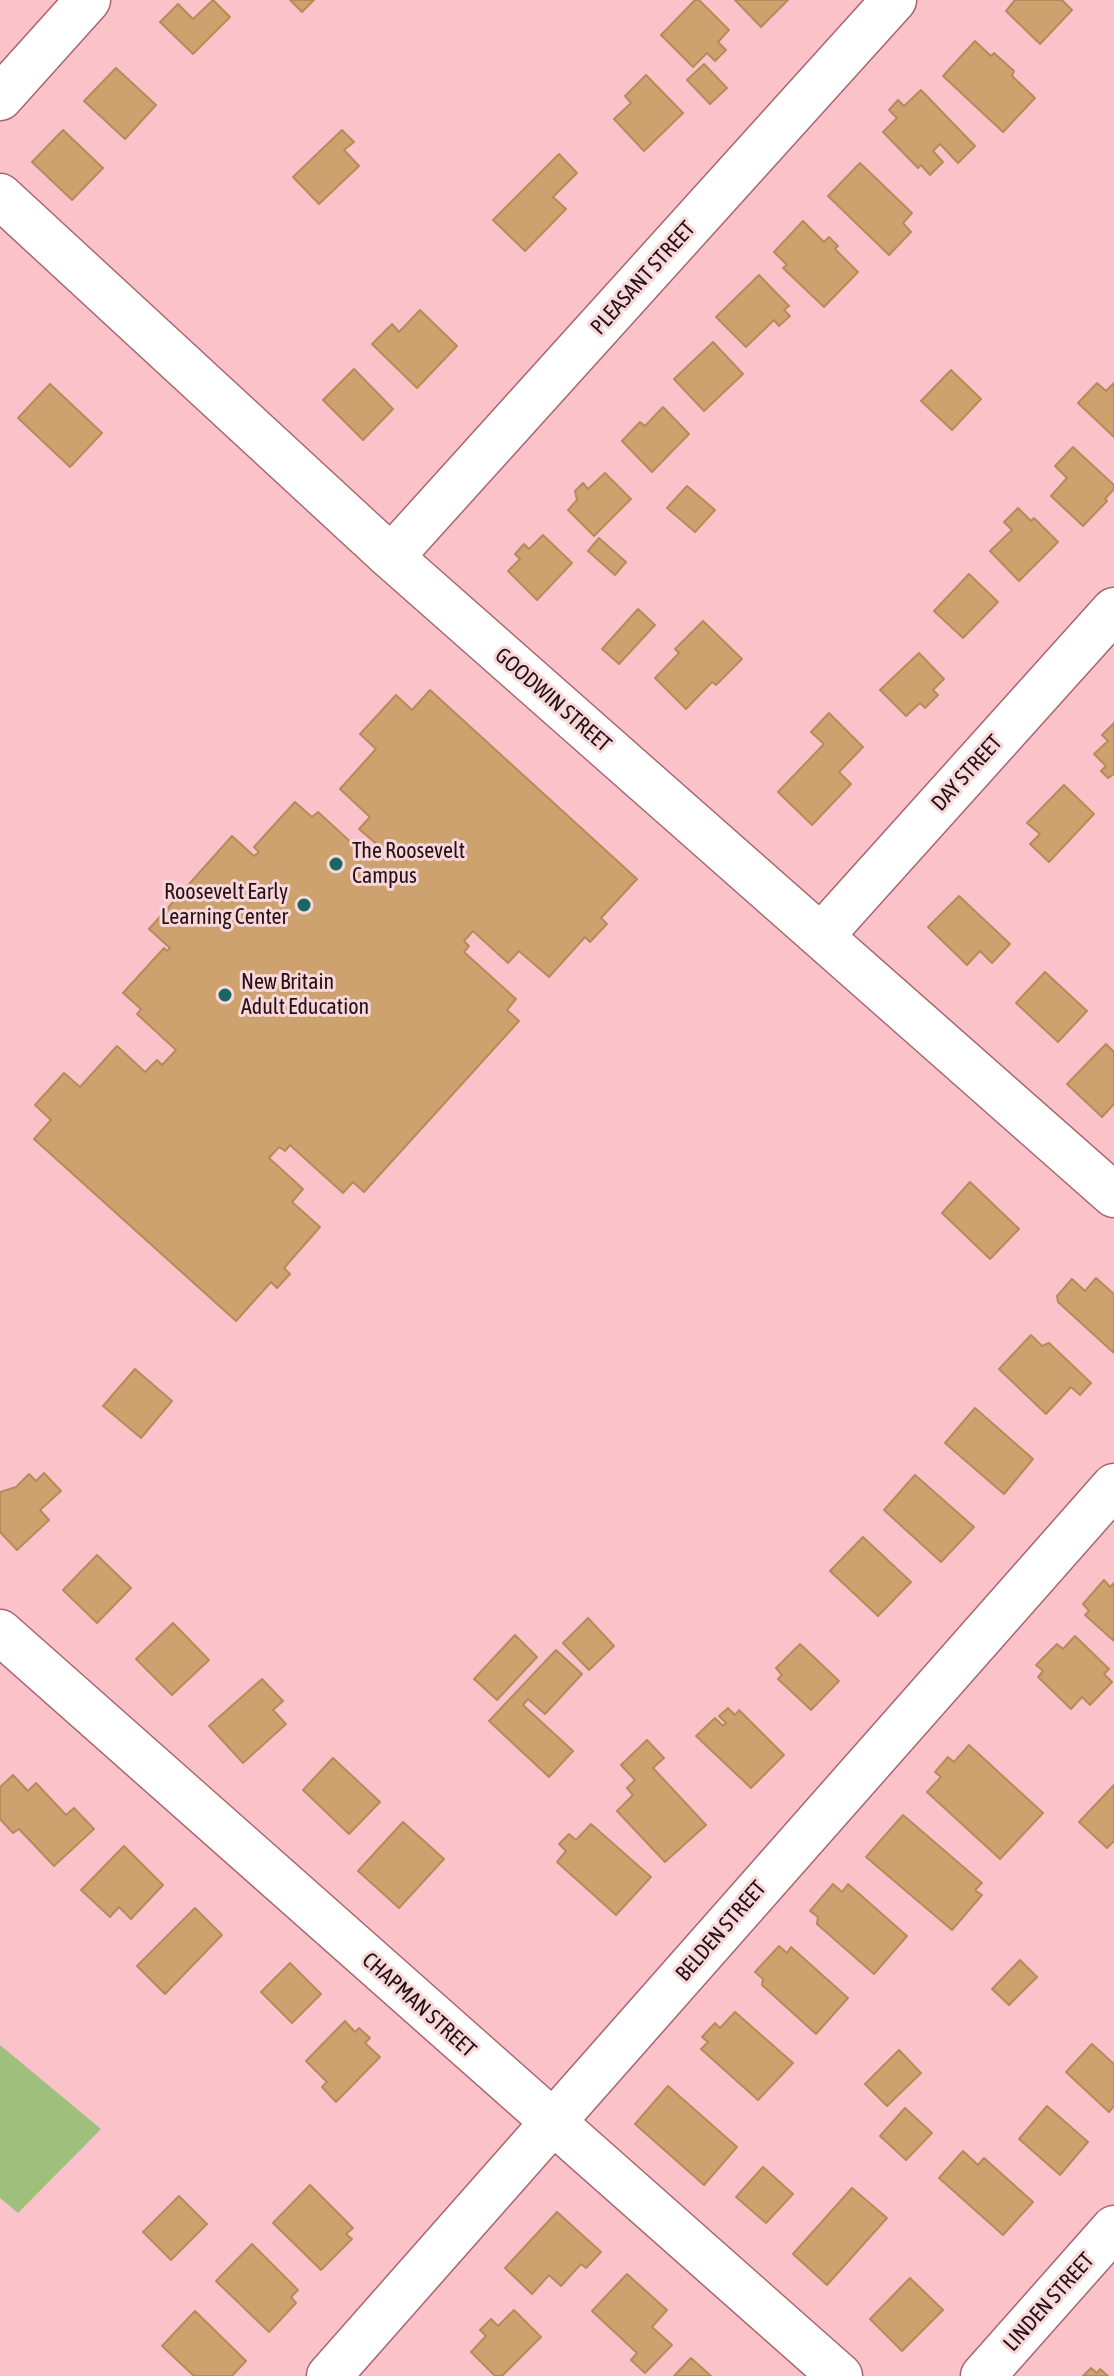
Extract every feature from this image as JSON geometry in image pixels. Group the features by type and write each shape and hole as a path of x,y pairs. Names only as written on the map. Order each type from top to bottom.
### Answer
{"street":[{"path":"0,98 88,0"},
{"name":"PLEASANT STREET","path":"391,557 894,0"},
{"name":"GOODWIN STREET","path":"0,196 391,557 1114,1195"},
{"name":"DAY STREET","path":"821,936 1114,610"},
{"name":"BELDEN STREET","path":"329,2376 1114,1486"},
{"name":"CHAPMAN STREET","path":"0,1632 840,2376"},
{"name":"LINDEN STREET","path":"983,2376 1114,2228"}],"green space":[{"path":"0,2045 101,2129 18,2213 0,2198"}],"building":[{"path":"213,0 230,17 193,54 160,22 178,4 193,19"},
{"path":"290,0 314,0 302,12"},
{"path":"695,0 699,0 729,30 718,42 726,50 715,61 707,53 693,67 661,35"},
{"path":"735,0 788,0 761,27"},
{"path":"1015,0 1062,0 1072,10 1040,44 1006,11"},
{"path":"975,41 1014,71 1012,76 1035,98 1003,132 943,76"},
{"path":"704,64 727,88 710,104 687,80"},
{"path":"116,68 156,105 125,139 84,101"},
{"path":"646,75 683,113 644,151 614,119 631,103 625,96"},
{"path":"921,90 975,146 958,163 940,144 933,151 943,162 930,175 921,165 918,168 883,132 897,118 889,110 898,100 904,106"},
{"path":"63,130 103,168 72,200 32,162"},
{"path":"342,130 354,142 344,150 359,166 319,204 293,177"},
{"path":"559,154 577,173 553,197 566,209 525,251 493,220"},
{"path":"860,163 912,213 903,223 911,232 889,255 828,196"},
{"path":"803,221 824,242 829,237 838,246 835,249 858,272 824,307 783,268 787,265 774,252"},
{"path":"759,275 789,306 784,310 790,316 779,326 774,320 746,347 716,317"},
{"path":"420,310 457,346 417,388 372,344 392,324 399,332"},
{"path":"713,342 743,374 704,411 674,379"},
{"path":"354,369 393,409 363,440 323,400"},
{"path":"951,370 981,399 952,430 921,401"},
{"path":"1097,383 1106,391 1114,383 1114,437 1078,403"},
{"path":"50,384 102,433 70,467 18,418"},
{"path":"663,407 689,434 652,472 622,441 640,422 645,426"},
{"path":"1073,447 1114,485 1105,499 1107,501 1083,526 1051,496 1067,478 1055,466"},
{"path":"605,473 631,499 594,536 568,510 577,500 575,491 583,483 588,489"},
{"path":"687,486 715,510 695,532 667,508"},
{"path":"1018,508 1031,521 1034,518 1058,542 1019,581 990,551 1012,530 1004,522"},
{"path":"543,535 572,563 537,600 508,571 520,559 515,554 524,544 529,549"},
{"path":"599,538 626,562 615,575 588,551"},
{"path":"969,574 998,602 963,638 934,611"},
{"path":"638,609 655,625 619,664 602,649"},
{"path":"703,621 742,659 716,685 712,682 686,709 655,678 679,653 675,649"},
{"path":"919,653 944,679 933,690 938,695 925,708 920,703 906,716 880,690"},
{"path":"430,690 637,879 601,918 607,924 590,942 585,937 549,977 519,951 508,963 473,931 464,941 469,946 464,952 516,999 507,1010 519,1021 364,1192 353,1182 343,1193 290,1145 285,1151 279,1147 269,1158 303,1189 292,1202 320,1227 284,1268 290,1274 277,1288 271,1282 236,1321 34,1139 51,1120 35,1105 64,1073 80,1087 117,1046 145,1072 157,1060 162,1065 176,1050 137,1014 141,1009 123,993 164,948 167,951 170,948 149,929 232,836 254,856 259,852 254,847 295,802 312,817 318,812 368,858 379,846 359,829 370,817 340,789 376,749 360,734 396,695 412,710"},
{"path":"829,713 863,747 839,772 851,784 812,825 778,792 824,744 811,732"},
{"path":"1114,723 1114,774 1108,778 1101,771 1106,766 1094,754 1108,741 1102,735"},
{"path":"1064,785 1094,814 1049,862 1030,844 1040,834 1027,823"},
{"path":"959,896 1010,944 992,963 980,951 967,965 928,927"},
{"path":"1045,972 1087,1011 1058,1042 1016,1003"},
{"path":"1106,1044 1114,1052 1114,1104 1102,1117 1067,1084"},
{"path":"970,1182 1019,1229 990,1259 942,1213"},
{"path":"1096,1278 1114,1294 1114,1353 1058,1302 1057,1296 1072,1279 1085,1291"},
{"path":"1031,1335 1042,1346 1049,1343 1091,1383 1080,1395 1071,1387 1046,1414 999,1369"},
{"path":"135,1369 172,1401 141,1438 103,1406"},
{"path":"975,1408 1033,1459 1004,1494 945,1443"},
{"path":"44,1473 61,1491 40,1510 49,1520 17,1550 0,1532 0,1492 16,1487 29,1474 36,1481"},
{"path":"915,1475 974,1527 941,1562 884,1510"},
{"path":"863,1537 911,1582 878,1616 830,1571"},
{"path":"97,1555 131,1588 97,1623 63,1590"},
{"path":"1104,1580 1110,1587 1114,1583 1114,1641 1085,1615 1089,1611 1083,1604"},
{"path":"588,1618 614,1646 589,1670 563,1643"},
{"path":"173,1623 209,1660 172,1695 136,1659"},
{"path":"515,1635 537,1657 497,1700 474,1679"},
{"path":"1075,1636 1109,1669 1104,1674 1112,1682 1090,1705 1082,1697 1071,1709 1038,1677 1043,1671 1036,1665 1057,1644 1063,1649"},
{"path":"800,1644 839,1681 811,1710 778,1679 782,1675 776,1668"},
{"path":"556,1650 582,1674 545,1714 528,1699 523,1705 573,1751 549,1777 489,1721"},
{"path":"262,1679 283,1701 273,1710 286,1724 243,1763 209,1726"},
{"path":"728,1708 735,1715 739,1710 784,1755 751,1788 696,1736 715,1718 723,1726 726,1723 719,1716"},
{"path":"647,1740 664,1758 653,1768 706,1825 665,1862 617,1811 633,1795 627,1788 635,1780 621,1765"},
{"path":"969,1745 1043,1813 1000,1859 927,1792 941,1777 935,1772 948,1757 954,1762"},
{"path":"333,1758 380,1802 349,1834 303,1790"},
{"path":"13,1775 28,1791 36,1783 66,1815 74,1808 94,1829 54,1866 19,1829 13,1833 0,1819 0,1787"},
{"path":"1114,1785 1114,1841 1107,1848 1079,1822"},
{"path":"903,1815 982,1883 975,1890 982,1895 952,1930 866,1857"},
{"path":"403,1822 444,1859 399,1908 358,1871"},
{"path":"591,1824 651,1877 616,1915 557,1862 566,1851 559,1844 569,1834 576,1840"},
{"path":"124,1846 163,1885 131,1919 119,1907 110,1917 81,1890"},
{"path":"833,1884 842,1892 848,1884 907,1936 874,1974 817,1924 818,1917 810,1911"},
{"path":"195,1908 222,1935 165,1994 137,1966"},
{"path":"779,1946 787,1953 791,1947 848,1998 816,2034 762,1985 763,1979 755,1972"},
{"path":"1020,1960 1037,1977 1009,2005 992,1989"},
{"path":"290,1963 321,1994 292,2023 261,1992"},
{"path":"735,2012 793,2063 758,2100 701,2049 708,2042 702,2037 715,2023 720,2028"},
{"path":"345,2021 355,2032 359,2028 370,2038 365,2043 380,2057 336,2102 322,2087 327,2082 306,2061"},
{"path":"1092,2044 1114,2064 1114,2106 1109,2112 1066,2072"},
{"path":"899,2050 921,2073 887,2106 865,2084"},
{"path":"668,2086 737,2147 704,2185 635,2124"},
{"path":"1047,2106 1088,2142 1060,2175 1019,2139"},
{"path":"905,2108 932,2133 906,2160 880,2136"},
{"path":"963,2151 978,2165 984,2158 1033,2202 1003,2235 939,2178"},
{"path":"763,2167 793,2194 766,2223 736,2197"},
{"path":"310,2185 353,2228 346,2234 352,2239 321,2270 273,2223"},
{"path":"852,2188 887,2218 827,2285 793,2254"},
{"path":"179,2196 207,2224 171,2260 143,2232"},
{"path":"557,2212 601,2252 586,2268 581,2264 561,2286 549,2275 532,2294 505,2268"},
{"path":"252,2244 298,2290 291,2297 296,2303 269,2332 216,2281"},
{"path":"627,2274 667,2310 652,2327 672,2345 645,2373 631,2360 637,2353 592,2311"},
{"path":"910,2278 943,2310 902,2351 870,2319"},
{"path":"514,2310 541,2337 502,2376 495,2376 471,2352 486,2336 480,2330 491,2319 498,2326"},
{"path":"195,2311 246,2361 232,2376 194,2376 162,2346"},
{"path":"691,2358 711,2376 674,2376"},
{"path":"1091,2368 1097,2373 1100,2369 1108,2376 1083,2376"}],"place":[{"name":"The Roosevelt Campus","path":"336,864"},
{"name":"Roosevelt Early Learning Center","path":"304,905"},
{"name":"New Britain Adult Education","path":"225,995"}]}
